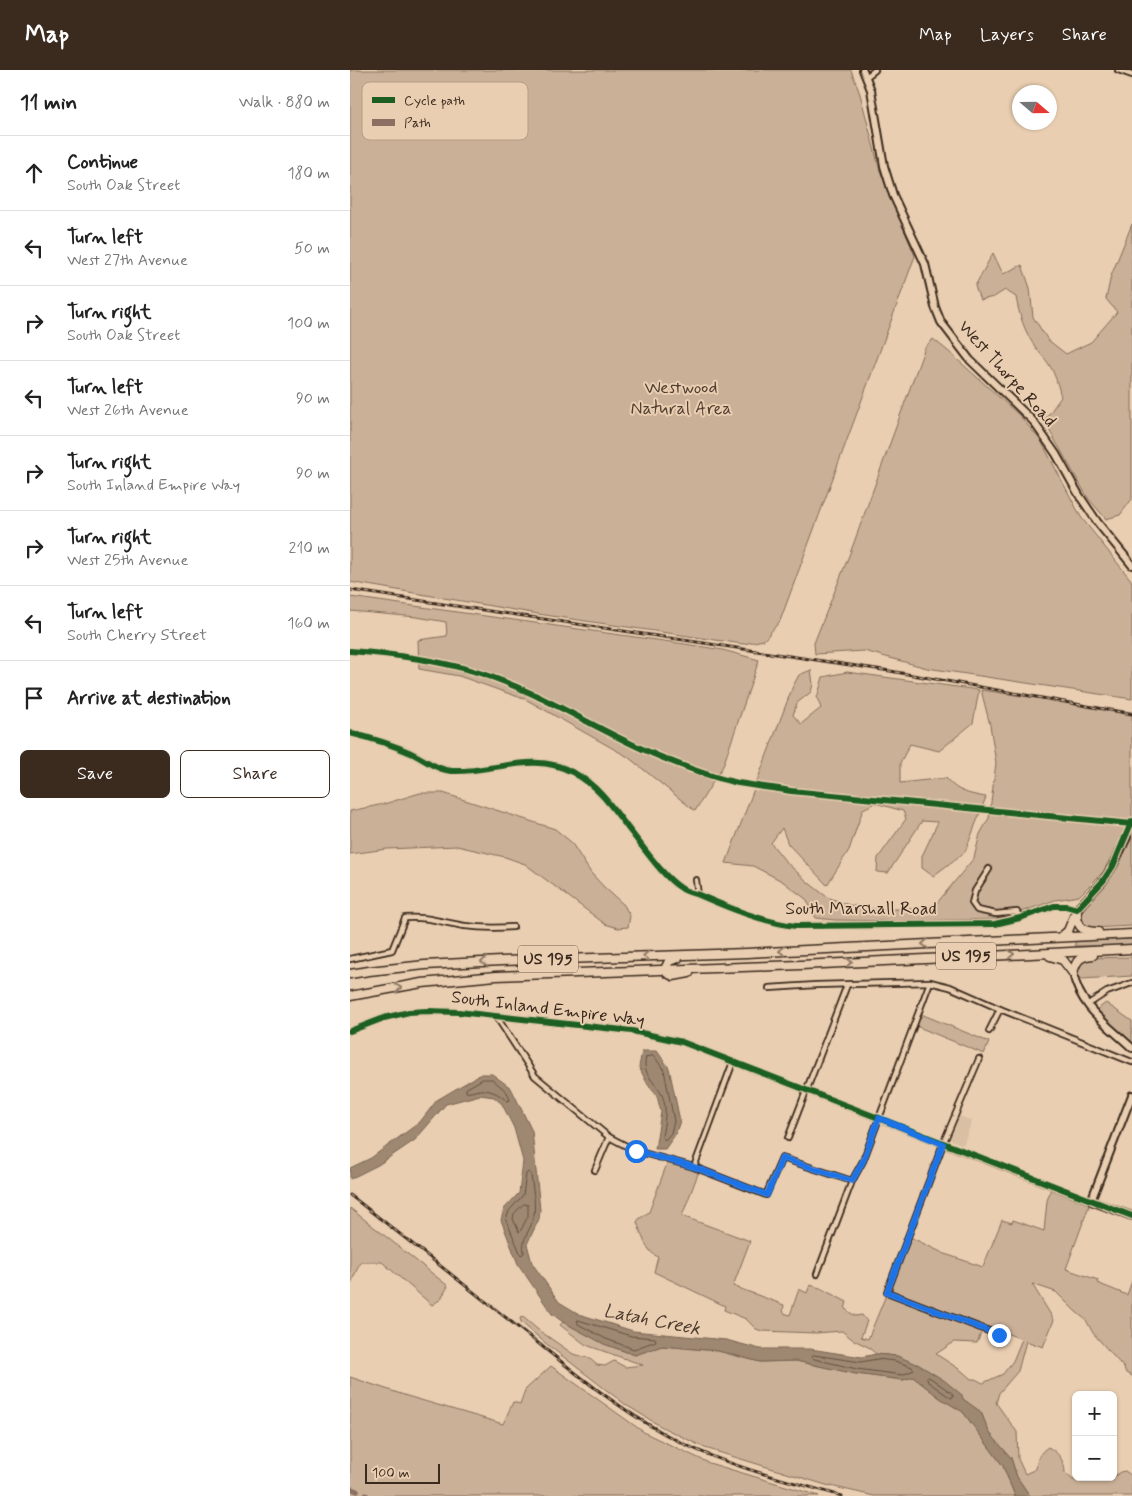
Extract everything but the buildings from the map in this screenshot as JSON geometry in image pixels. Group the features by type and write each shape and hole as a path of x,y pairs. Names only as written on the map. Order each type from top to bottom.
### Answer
{"highway":[{"path":"1077,909 1078,923 1085,930 1132,930"},
{"path":"1061,938 1068,931 1077,909"},
{"name":"US 195","path":"350,974 425,965 502,961 723,952 748,953 1132,934"},
{"name":"US 195","path":"350,996 422,983 496,976 666,970 667,973 673,976 694,972 738,970 756,967 1132,949"},
{"path":"666,970 666,965 672,959 748,953"},
{"path":"1073,973 1076,962 1080,958 1132,953"},
{"path":"1032,954 1063,960 1073,973"}],"street":[{"path":"865,73 875,70"},
{"path":"1118,70 1132,75"},
{"name":"West Thorpe Road","path":"865,73 871,90 884,166 893,195 925,264 933,300 942,322 970,360 1033,421 1056,454 1098,523 1132,565"},
{"name":"South Marshall Road","path":"350,733 375,739 449,771 465,771 523,762 556,765 573,772 591,783 607,799 658,866 680,888 713,902 778,924 796,926 995,924 1020,918 1054,906 1066,906 1077,909"},
{"path":"1077,909 1103,881 1113,866 1126,837"},
{"path":"989,869 975,891 972,903 977,910 996,914 1017,912 1020,918"},
{"path":"696,880 698,895"},
{"path":"350,959 392,950 406,918 421,917 465,926 513,927"},
{"path":"1073,973 1078,992 1086,1005 1132,1048"},
{"path":"817,1274 852,1181 863,1161 930,982"},
{"path":"769,988 930,982 950,987 1132,1062"},
{"path":"1086,1005 1107,992 1132,984"},
{"path":"788,1138 847,985"},
{"path":"989,1031 1000,1009"},
{"name":"South Inland Empire Way","path":"350,1031 384,1018 409,1012 427,1011 496,1016 632,1031 682,1042 1132,1216"},
{"path":"496,1016 535,1076 609,1137 636,1151 694,1167 767,1195 782,1158 852,1181"},
{"path":"979,1059 943,1144 887,1292 999,1335"},
{"path":"694,1167 733,1062"},
{"path":"1091,1200 1132,1095"},
{"path":"595,1170 609,1137"}],"shaded area":[{"path":"959,1116 972,1121 963,1145 950,1138"}],"green space":[{"name":"Westwood Natural Area","path":"350,70 851,70 860,94 880,171 915,256 780,621 764,640 743,644 538,614 350,582"},
{"path":"1132,224 1132,499 1120,515 1106,519 1088,498 1044,421 1061,397 1053,371 1032,342 1026,330 1016,297 1005,290 994,297 980,300 975,286 993,253 1003,274 1022,265 1030,288 1033,317 1048,340 1066,354 1091,342 1117,312 1106,299 1111,276"},
{"path":"933,339 1020,416 1041,441 1081,517 1131,580 1132,699 927,668 864,651 815,654 814,643 852,548 925,347"},
{"path":"350,597 685,644 723,650 759,660 723,766 695,811 628,757 527,700 459,676 419,669 418,640 447,636 446,622 417,617 350,611"},
{"path":"811,670 813,684 811,692 797,703 793,715 801,724 821,708 817,698 823,677 847,672 979,690 973,723 939,751 910,744 900,763 900,783 946,778 959,789 986,797 965,852 933,876 922,868 922,856 938,822 922,821 888,873 877,872 878,858 906,819 903,811 875,803 863,809 849,850 827,885 788,844 782,828 771,843 786,862 809,883 827,897 849,905 875,909 923,909 937,903 974,858 980,834 989,818 996,763 990,725 981,690 1132,712 1132,926 1091,928 1083,925 1080,918 1087,904 1119,860 1130,835 1126,829 1103,872 1079,896 1055,900 996,919 904,921 816,918 806,899 782,881 753,866 726,863 793,686 799,675"},
{"path":"420,793 443,793 555,829 571,842 591,873 624,905 630,916 628,927 618,928 605,924 525,864 505,857 457,846 387,849 350,854 350,811 384,804"},
{"path":"1132,939 1132,946 1075,946 1075,941"},
{"path":"1132,957 1132,976 1082,979 1076,976 1079,962 1086,958"},
{"path":"1106,1003 1132,1021 1132,1043 1096,1010"},
{"path":"921,1014 989,1042 984,1054 916,1026"},
{"path":"668,1161 699,1171 682,1216 750,1241 733,1286 784,1305 784,1313 790,1315 799,1289 807,1293 810,1285 820,1288 847,1302 845,1309 855,1316 862,1315 867,1321 861,1337 868,1339 886,1295 982,1331 977,1343 954,1342 936,1354 971,1379 983,1383 1003,1374 1013,1361 1022,1339 895,1293 890,1287 910,1237 945,1254 983,1267 1002,1220 1012,1223 1013,1220 1044,1231 1047,1201 1051,1188 1090,1203 1066,1269 1098,1280 1097,1283 1127,1295 1132,1281 1132,1376 1126,1373 1124,1368 1093,1333 1086,1320 1056,1292 1032,1284 1054,1320 1043,1347 1026,1341 1018,1371 999,1393 996,1403 1017,1432 1018,1459 1025,1474 1036,1469 1039,1456 1048,1447 1060,1457 1065,1473 1072,1481 1117,1481 1117,1474 1125,1471 1132,1476 1132,1496 1030,1496 1017,1477 1011,1458 989,1432 981,1412 963,1399 945,1381 919,1365 897,1356 876,1354 842,1331 816,1333 762,1331 756,1329 746,1319 724,1310 725,1306 654,1272 658,1257 647,1247 637,1222 649,1212"},
{"path":"350,1208 448,1286 441,1299 432,1305 382,1262 360,1262 350,1286"},
{"path":"523,1317 573,1354 589,1358 597,1365 605,1366 614,1361 625,1367 643,1365 586,1345 560,1325 563,1322 604,1344 635,1355 662,1346 718,1351 760,1362 796,1361 856,1374 903,1380 913,1377 940,1398 963,1412 1003,1466 1015,1496 874,1496 826,1485 705,1448 662,1427 626,1405 544,1342 521,1322 520,1318"},
{"path":"551,1366 645,1433 709,1463 819,1496 350,1496 350,1377 503,1424 513,1402 520,1404 525,1390"}],"water":[{"path":"642,1051 657,1051 669,1068 680,1121 675,1135 665,1149 655,1149 661,1112 657,1096 647,1083 639,1067"},
{"path":"481,1074 492,1074 511,1088 532,1131 540,1210 539,1219 527,1244 532,1263 559,1302 579,1314 633,1331 726,1340 760,1349 810,1349 862,1357 876,1354 897,1356 919,1365 945,1381 962,1395 963,1399 981,1412 989,1432 1011,1458 1017,1477 1030,1496 1015,1496 1003,1466 963,1412 940,1398 913,1377 903,1380 856,1374 796,1361 760,1362 718,1351 662,1346 635,1355 604,1344 552,1314 518,1264 501,1220 504,1209 519,1193 523,1161 514,1128 502,1104 494,1097 480,1095 446,1104 415,1140 378,1165 350,1179 350,1168 371,1158 420,1122 437,1100"}],"tunnel":[{"path":"1127,837 1132,821"}],"railway":[{"path":"350,590 890,671 1132,714"},
{"path":"350,1195 590,1384 664,1434 722,1460 842,1496"}],"marked path":[{"path":"350,1488 368,1496"}],"cycle path":[{"path":"350,651 427,660 497,679 520,688 656,755 696,771 738,783 791,791 1132,824"},
{"path":"350,733 396,747 436,766 452,771 468,771 529,763 559,766 574,773 599,792 661,870 675,884 687,891 746,914 796,926 995,924 1020,918 1054,906 1066,906 1077,909 1103,881 1113,866 1132,821"},
{"path":"350,1031 384,1018 409,1012 458,1012 632,1031 682,1042 1132,1216"}],"route":[{"path":"636,1151 694,1167 767,1195 782,1158 852,1181 863,1161 879,1118 943,1144 887,1292 999,1335"}],"water label":[{"name":"Latah Creek","path":"652,1320"}]}
